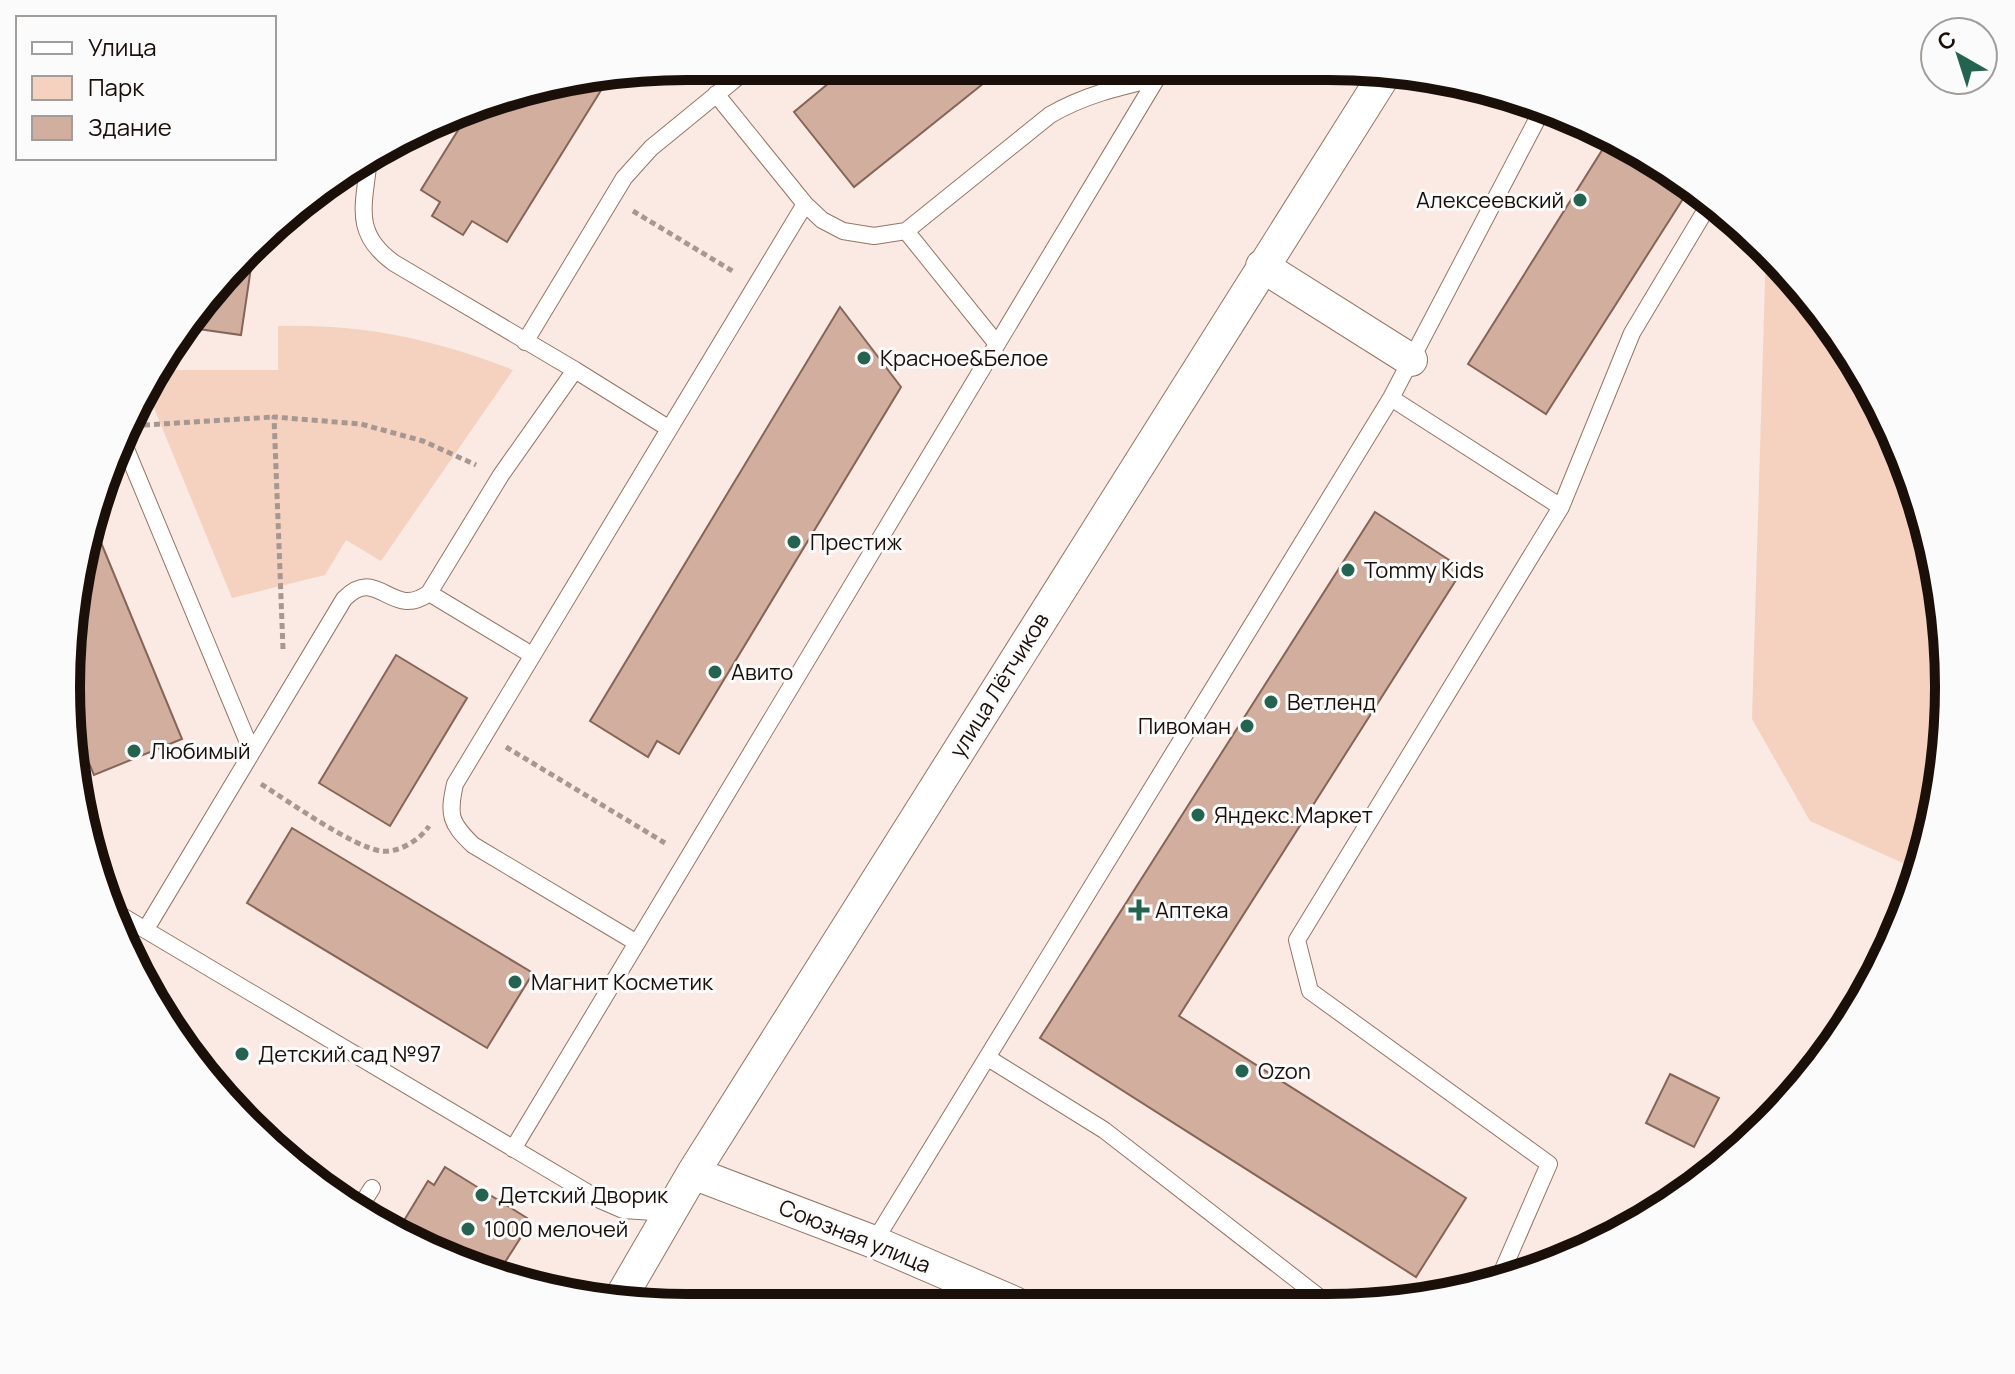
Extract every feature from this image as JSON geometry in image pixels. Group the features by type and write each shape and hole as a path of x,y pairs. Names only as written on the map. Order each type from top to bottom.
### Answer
{"street":[{"name":"улица Лётчиков","path":"625,1291 693,1173 1380,82"},
{"path":"1262,266 1411,360"},
{"name":"Союзная улица","path":"693,1173 874,1242 994,1294"}],"lane":[{"path":"525,342 624,178 651,148 734,80"},
{"path":"716,94 805,204 822,220 843,231 874,236 906,231 1050,115 1087,96 1144,80"},
{"path":"513,1149 1156,80"},
{"path":"874,1242 1391,398 1538,118"},
{"path":"368,171 364,217 366,231 375,250 668,428"},
{"path":"637,943 473,845 455,828 450,808 455,784 805,204"},
{"path":"1504,1268 1549,1164 1310,991 1297,940 1561,507 1632,333 1705,211"},
{"path":"906,231 997,344"},
{"path":"146,929 344,599 352,591 363,587 377,587 409,603 429,593 501,475 575,370"},
{"path":"1391,398 1561,507"},
{"path":"127,452 252,752"},
{"path":"429,593 532,655"},
{"path":"126,918 613,1207 670,1213"},
{"path":"988,1058 1104,1130 1315,1294"},
{"path":"364,1201 372,1188"}],"path":[{"path":"611,198 755,285"},
{"path":"274,417 284,698"},
{"path":"141,425 274,417 361,424 423,441 501,475"},
{"path":"484,734 688,857"},
{"path":"240,772 357,842 382,851 402,848 426,831 455,784"}],"green space":[{"path":"1765,267 1810,317 1854,384 1889,455 1914,530 1930,608 1935,687 1930,766 1908,865 1810,821 1752,719"},
{"path":"278,326 309,326 369,331 426,342 513,370 381,561 346,540 325,575 232,598 152,402 169,370 278,370"}],"building":[{"path":"833,80 988,80 854,187 794,112"},
{"path":"604,86 507,242 472,221 463,235 432,216 440,202 421,190 462,123 530,101"},
{"path":"1604,147 1632,161 1685,196 1546,414 1468,364"},
{"path":"251,265 241,335 197,329"},
{"path":"840,307 901,387 679,754 657,741 648,757 590,721"},
{"path":"1375,512 1463,569 1179,1016 1466,1198 1416,1277 1040,1038"},
{"path":"99,538 182,739 94,775 83,749 80,687 85,608"},
{"path":"396,655 467,698 390,826 319,783"},
{"path":"292,828 533,973 487,1048 247,903"},
{"path":"1670,1074 1719,1098 1694,1147 1646,1123"},
{"path":"445,1167 527,1218 521,1228 525,1231 503,1265 455,1248 403,1223 428,1181 434,1185"}],"place":[{"name":"Алексеевский","path":"1580,200"},
{"name":"Красное&Белое","path":"864,358"},
{"name":"Престиж","path":"794,542"},
{"name":"Tommy Kids","path":"1348,570"},
{"name":"Авито","path":"715,672"},
{"name":"Ветленд","path":"1271,702"},
{"name":"Пивоман","path":"1247,726"},
{"name":"Любимый","path":"134,751"},
{"name":"Яндекс.Маркет","path":"1198,815"},
{"name":"Аптека","path":"1139,910"},
{"name":"Магнит Косметик","path":"515,982"},
{"name":"Детский сад №97","path":"242,1054"},
{"name":"Ozon","path":"1242,1071"},
{"name":"Детский Дворик","path":"482,1195"},
{"name":"1000 мелочей","path":"468,1229"}]}
